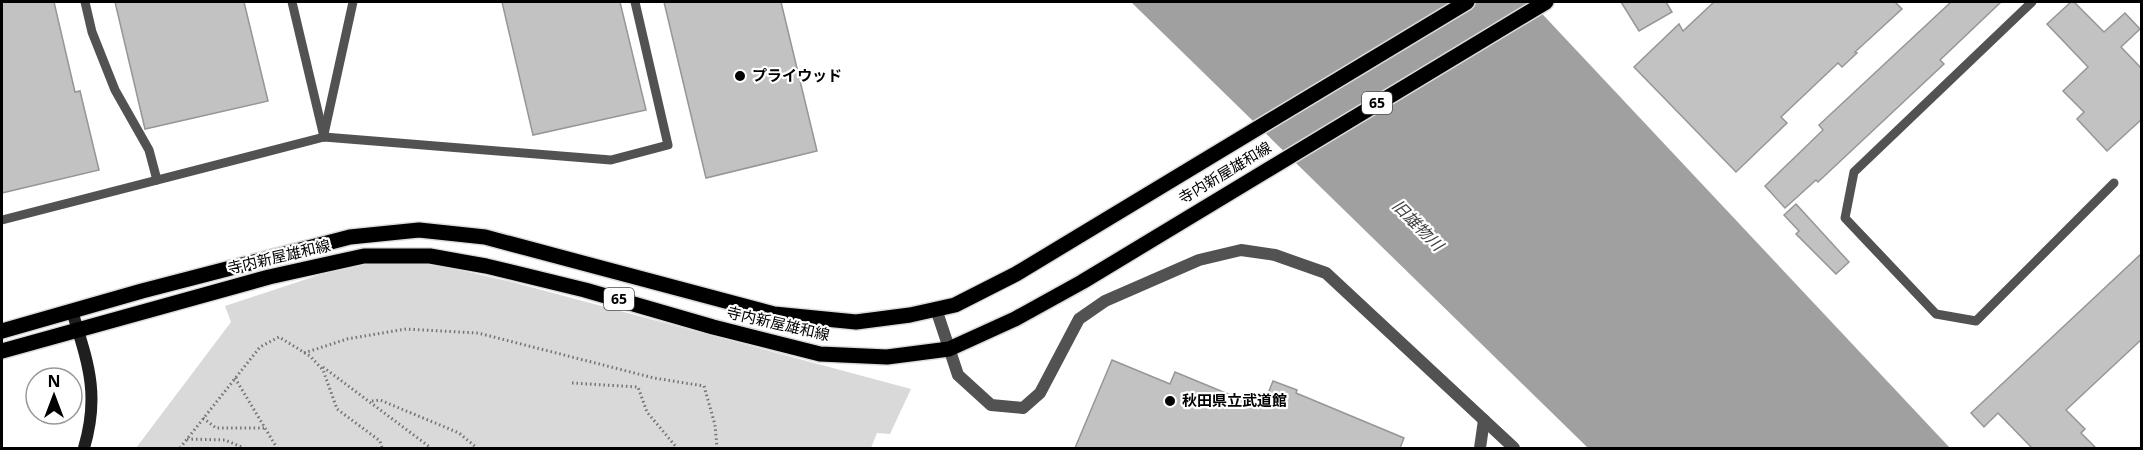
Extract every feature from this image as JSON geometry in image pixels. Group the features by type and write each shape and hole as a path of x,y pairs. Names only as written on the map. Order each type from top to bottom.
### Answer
{"main road":[{"name":"寺内新屋雄和線","path":"2,331 142,291 350,237 419,230 484,237 774,314 856,322 910,315 955,305 1016,274 1467,2"},
{"name":"寺内新屋雄和線","path":"2,351 269,277 364,256 430,256 486,266 585,290 713,327 820,354 887,357 949,349 1015,319 1073,287 1546,2"}],"street":[{"path":"936,309 958,375 990,405 1023,408 1040,393 1079,319 1104,301 1199,260 1241,250 1275,255 1326,273 1514,448"},
{"path":"72,311 90,368 93,395 91,426 84,448"},
{"path":"1480,448 1484,420"}],"lane":[{"path":"85,2 92,32 115,90 149,150 157,180"},
{"path":"292,2 324,137"},
{"path":"324,137 352,2"},
{"path":"2,220 324,137 611,160 668,145 635,2"},
{"path":"2032,2 1854,172 1845,218 1936,314 1976,321 2114,183"}],"path":[{"path":"304,353 347,339 406,329 478,333 654,378 704,386 715,425 717,448"},
{"path":"180,448 260,346 279,337 370,401 431,448"},
{"path":"315,361 323,370 337,409 380,441 382,448"},
{"path":"235,377 277,448"},
{"path":"572,383 638,387 648,412 677,448"},
{"path":"370,401 380,400 459,433 477,448"},
{"path":"203,418 216,428 265,428"},
{"path":"188,439 225,440 244,448"}],"shaded area":[{"path":"358,262 429,263 512,282 911,389 890,434 877,433 871,448 136,448 231,322 225,306"}],"water":[{"name":"旧雄物川","path":"1131,2 1531,2 1950,448 1588,448"}],"building":[{"path":"2,2 54,2 75,92 80,91 99,170 2,193"},
{"path":"115,2 244,2 268,101 145,129"},
{"path":"502,2 620,2 646,110 533,135"},
{"name":"プライウッド","path":"664,2 781,2 817,151 706,178"},
{"path":"1621,2 1666,2 1672,12 1639,31"},
{"path":"1714,2 1895,2 1902,9 1842,67 1838,63 1781,117 1787,123 1736,172 1634,67 1679,24 1683,31"},
{"path":"1951,2 2001,2 1940,60 1944,64 1818,182 1816,180 1785,208 1765,186 1823,130 1819,125"},
{"path":"2071,2 2074,2 2104,32 2125,13 2140,29 2121,47 2142,69 2142,119 2107,151 2077,119 2084,112 2063,91 2088,67 2047,24"},
{"path":"1796,204 1849,262 1836,274 1796,234 1799,231 1784,215"},
{"path":"2142,253 2142,339 2066,410 2085,429 2081,433 2096,448 2032,448 1998,413 1984,427 1971,413"},
{"name":"秋田県立武道館","path":"1112,360 1170,384 1175,372 1262,408 1273,381 1297,390 1296,393 1404,438 1400,448 1075,448"}],"place":[{"name":"プライウッド","path":"740,76"},
{"name":"秋田県立武道館","path":"1170,401"}]}
